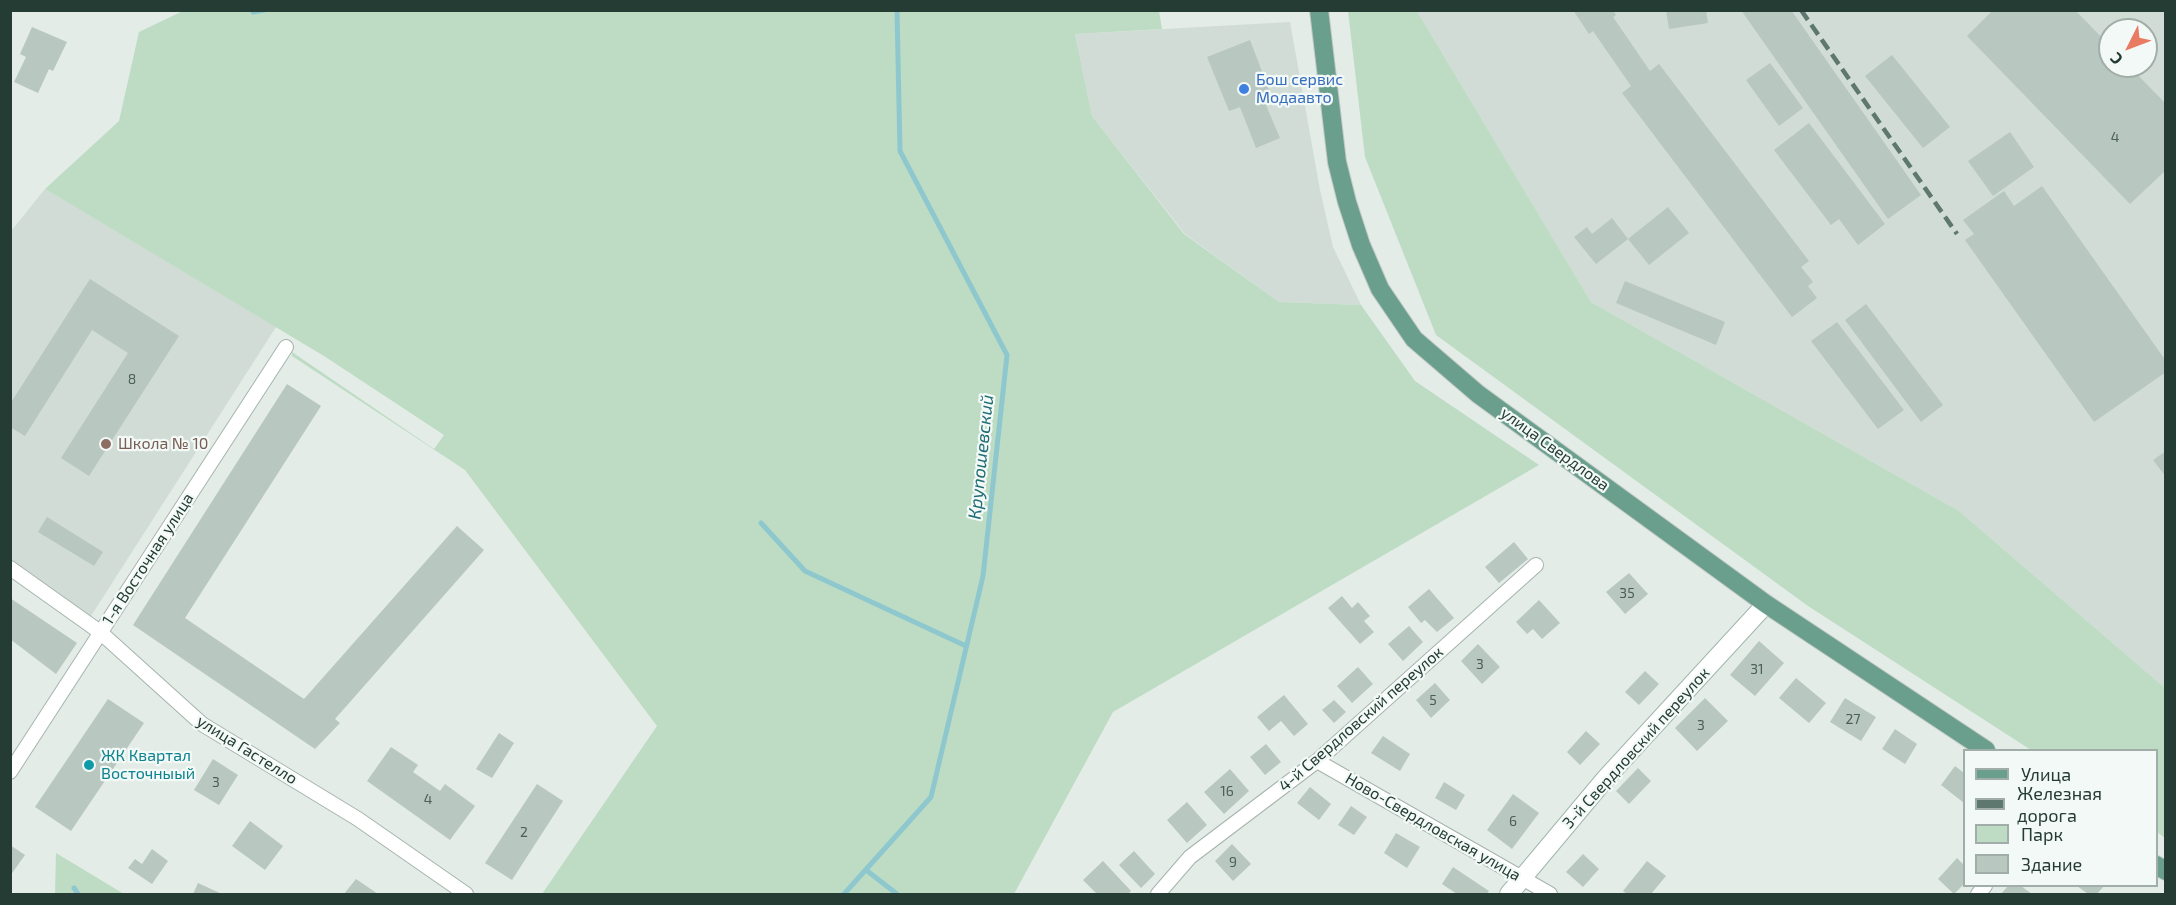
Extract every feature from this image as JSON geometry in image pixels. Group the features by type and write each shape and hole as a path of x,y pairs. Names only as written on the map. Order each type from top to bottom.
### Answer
{"main road":[{"name":"улица Свердлова","path":"1319,10 1337,162 1347,202 1361,245 1380,289 1397,317 1427,352 1478,394 1766,604 1984,749"},
{"name":"3-й Свердловский переулок","path":"1509,894 1606,778 1766,604"}],"street":[{"name":"1-я Восточная улица","path":"10,772 286,347"},
{"name":"4-й Свердловский переулок","path":"1158,894 1190,857 1317,760 1536,565"},
{"name":"улица Гастелло","path":"10,568 100,632 202,724 358,819 466,894"},
{"name":"Ново-Свердловская улица","path":"1317,760 1550,894"}],"shaded area":[{"path":"1417,11 2165,11 2165,688 1959,511 1591,302"},
{"path":"1290,22 1320,190 1333,247 1361,305 1279,302 1185,234 1092,116 1075,34"},
{"name":"Школа № 10","path":"45,189 276,327 91,616 11,562 11,231"}],"green space":[{"path":"183,11 1159,11 1162,29 1075,34 1092,116 1184,234 1279,302 1361,305 1415,381 1539,465 1113,712 1014,894 542,894 657,726 465,470 292,356 292,352 434,449 444,435 324,356 45,189 119,121 139,32"},
{"path":"1348,11 1417,11 1591,302 1959,511 2165,688 2165,838 2158,833 2158,749 2029,749 1808,606 1436,335 1365,157"},
{"path":"56,853 124,894 55,894"}],"building":[{"path":"1573,10 1613,10 1616,15 1613,17 1650,71 1659,64 1809,261 1801,267 1813,282 1808,286 1817,298 1792,317 1622,93 1631,86 1593,31 1589,34"},
{"path":"1666,10 1706,10 1708,23 1669,29"},
{"path":"1741,10 1791,10 1921,195 1888,219"},
{"path":"1993,10 2075,10 2098,34 2098,78 2141,78 2166,104 2166,170 2130,204 1967,36"},
{"path":"32,27 67,42 53,71 49,69 38,93 14,82 26,57 20,54"},
{"path":"1250,40 1271,95 1263,98 1280,138 1256,148 1240,107 1229,111 1207,57"},
{"path":"1892,55 1950,127 1923,148 1865,76"},
{"path":"1770,63 1803,108 1779,126 1746,80"},
{"path":"1809,123 1885,224 1858,245 1839,219 1831,225 1774,150"},
{"path":"2010,132 2034,167 1993,196 1968,161"},
{"path":"2042,186 2166,361 2166,372 2094,422 1965,240 1974,234 1963,220 2004,191 2014,206"},
{"path":"1668,207 1689,233 1649,265 1628,239"},
{"path":"1612,218 1628,239 1596,264 1574,237 1587,227 1592,234"},
{"path":"90,279 179,336 89,476 61,458 128,353 92,330 25,436 10,427 10,404"},
{"path":"1625,281 1725,322 1716,345 1616,303"},
{"path":"1866,304 1943,405 1921,422 1845,320"},
{"path":"1837,322 1904,410 1878,429 1811,341"},
{"path":"287,384 321,406 185,618 304,699 457,526 484,550 335,719 340,723 315,749 133,625"},
{"path":"2166,451 2166,477 2153,460"},
{"path":"47,517 103,552 94,566 38,532"},
{"path":"1514,542 1528,559 1499,583 1485,567"},
{"path":"1629,573 1648,594 1625,614 1606,592"},
{"path":"1429,589 1454,618 1437,632 1425,620 1421,623 1408,607"},
{"path":"1342,596 1352,608 1358,602 1370,616 1364,621 1374,632 1360,644 1328,608"},
{"path":"10,598 77,643 56,674 10,639"},
{"path":"1539,600 1560,623 1542,639 1533,629 1527,634 1516,622"},
{"path":"1409,626 1423,642 1403,661 1388,644"},
{"path":"1759,641 1784,663 1755,696 1730,675"},
{"path":"1478,644 1500,667 1482,684 1461,661"},
{"path":"1358,667 1373,684 1352,703 1337,686"},
{"path":"1645,671 1659,684 1639,705 1625,692"},
{"path":"1796,678 1826,703 1809,723 1779,698"},
{"path":"1435,683 1450,700 1431,718 1416,700"},
{"path":"1284,695 1308,724 1294,736 1281,721 1269,731 1257,717"},
{"path":"1705,698 1728,721 1697,751 1675,728"},
{"path":"1845,698 1876,717 1861,741 1830,722"},
{"name":"ЖК Квартал Восточныый","path":"108,699 144,723 71,831 35,807"},
{"path":"1334,700 1346,712 1334,723 1322,710"},
{"path":"1895,729 1917,744 1905,764 1882,749"},
{"path":"1586,731 1600,744 1580,765 1567,752"},
{"path":"499,733 514,743 492,778 476,769"},
{"path":"1383,736 1410,754 1400,771 1371,753"},
{"path":"1266,744 1281,762 1265,775 1250,757"},
{"path":"391,747 418,765 413,772 440,791 445,784 475,806 450,840 367,781"},
{"path":"213,759 238,775 219,805 194,790"},
{"path":"1955,766 1963,772 1963,802 1941,785"},
{"path":"1638,768 1651,781 1629,804 1616,791"},
{"path":"1230,769 1249,791 1224,814 1204,792"},
{"path":"1444,782 1465,795 1456,810 1435,798"},
{"path":"537,784 563,801 512,880 485,863"},
{"path":"1310,787 1331,804 1319,820 1297,803"},
{"path":"1513,794 1539,813 1512,849 1487,830"},
{"path":"1187,802 1207,825 1187,843 1167,820"},
{"path":"1351,806 1367,817 1354,835 1338,825"},
{"path":"250,821 283,846 265,870 232,846"},
{"path":"1396,833 1420,847 1407,868 1384,853"},
{"path":"1232,844 1251,864 1233,881 1215,861"},
{"path":"10,845 25,855 10,876"},
{"path":"152,849 168,861 152,884 128,868 135,859 142,864"},
{"path":"1134,851 1155,874 1141,888 1119,865"},
{"path":"1583,854 1599,869 1583,887 1566,872"},
{"path":"1957,858 1963,864 1963,885 1954,894 1938,879"},
{"path":"1103,861 1131,891 1128,894 1097,894 1083,880"},
{"path":"1647,861 1666,876 1651,894 1627,894 1623,891"},
{"path":"1453,867 1489,891 1487,894 1457,894 1442,884"},
{"path":"356,879 378,894 344,894"},
{"path":"198,883 222,894 193,894"},
{"path":"2007,887 2022,887 2032,894 2001,894"},
{"path":"2078,887 2103,887 2097,894 2088,894"}],"waterway":[{"path":"253,12 264,10"},
{"name":"Крупошевский","path":"844,894 931,797 983,576 1007,355 900,151 897,10"},
{"path":"761,523 805,571 966,646"},
{"path":"866,870 897,894"},
{"path":"74,888 78,894"}],"railway":[{"path":"1801,10 1957,234"}],"place":[{"name":"Бош сервис Модаавто","path":"1244,89"},
{"name":"Школа № 10","path":"106,444"},
{"name":"ЖК Квартал Восточныый","path":"89,765"}]}
